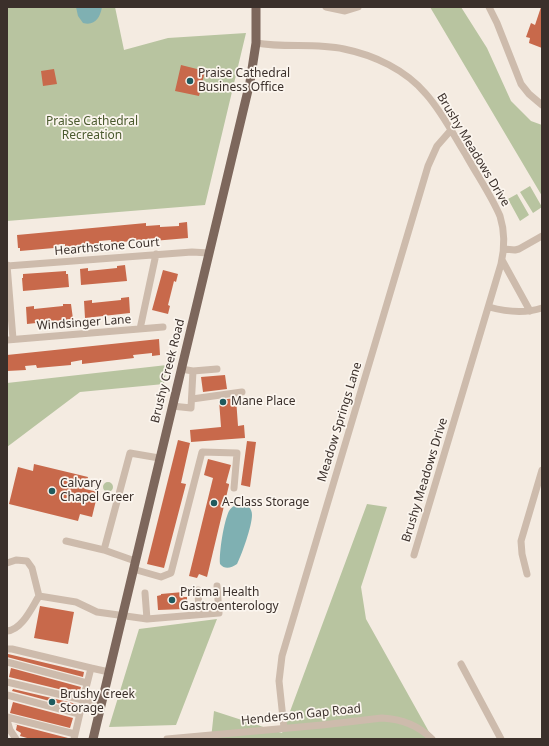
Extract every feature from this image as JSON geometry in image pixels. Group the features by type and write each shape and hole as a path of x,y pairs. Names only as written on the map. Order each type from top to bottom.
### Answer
{"main road":[{"name":"Brushy Creek Road","path":"93,739 241,122 256,43 256,7"}],"street":[{"path":"326,7 345,11 358,7"},
{"path":"489,7 497,23 521,84 529,94 542,105"},
{"name":"Brushy Meadows Drive","path":"256,43 268,45 333,47 357,52 378,60 403,74 418,86 434,104 451,130 500,216 504,231 504,249 502,260 414,555"},
{"name":"Meadow Springs Lane","path":"284,728 279,681 282,656 428,166 437,146 451,130"},
{"path":"504,249 519,250 542,236"},
{"name":"Hearthstone Court","path":"7,266 156,254 192,252 209,253"},
{"path":"140,330 156,254"},
{"path":"502,260 530,311"},
{"path":"7,266 10,340"},
{"path":"489,307 507,311 530,311 542,308"},
{"name":"Windsinger Lane","path":"10,340 163,327"},
{"path":"181,369 193,371 217,369"},
{"path":"172,406 192,408 193,371"},
{"path":"192,399 242,392"},
{"path":"66,541 104,550 161,576 171,573 202,452 237,453 234,488"},
{"path":"104,550 130,453 160,458"},
{"path":"527,574 522,554 522,541 542,470"},
{"path":"7,563 16,560 27,561 32,568 39,596 22,621 13,631 7,632"},
{"path":"39,596 76,602 97,612 147,619 219,613 217,586"},
{"path":"198,590 199,614"},
{"path":"145,593 147,619"},
{"path":"7,649 109,672"},
{"path":"7,662 87,683"},
{"path":"461,664 501,739"},
{"path":"7,717 74,736 91,668"},
{"path":"7,682 102,703"},
{"path":"7,695 79,714"},
{"name":"Henderson Gap Road","path":"166,739 392,718 413,725 432,739"},
{"path":"7,720 10,730 16,739"}],"green space":[{"name":"Praise Cathedral Recreation","path":"7,7 115,7 124,50 168,38 246,33 205,205 7,221"},
{"path":"430,7 461,7 487,48 511,101 531,121 542,125 542,196"},
{"path":"530,186 542,207 533,213 520,192"},
{"path":"517,194 529,215 520,221 508,199"},
{"path":"167,365 164,384 80,392 7,447 7,383"},
{"path":"106,482 110,482 112,483 112,491 106,492 103,489 103,485"},
{"path":"367,504 387,507 361,587 366,619 433,739 211,739 214,711 282,733"},
{"path":"217,619 176,725 109,727 139,629"}],"water":[{"path":"76,7 102,7 98,18 94,22 87,24 83,23 78,16"},
{"path":"240,504 249,507 251,510 252,515 250,526 237,564 226,568 220,564 220,552 224,529 229,511 236,505"}],"building":[{"path":"541,7 542,48 529,43 530,38 526,37 531,23 535,25"},
{"name":"Praise Cathedral Business Office","path":"181,65 205,71 199,96 175,91"},
{"path":"54,69 57,84 43,86 41,71"},
{"path":"187,222 188,238 153,241 153,239 111,243 111,240 99,241 99,244 65,247 65,244 54,245 54,248 20,251 20,248 18,248 17,235 146,223 146,226 179,226 179,223"},
{"path":"125,265 127,281 81,285 80,269 88,268 88,271 117,268 117,266"},
{"path":"163,270 178,274 176,282 174,281 168,305 170,306 168,314 152,310"},
{"path":"66,271 66,274 68,274 69,287 23,291 23,274"},
{"path":"129,297 130,313 85,318 84,301 92,300 92,303 121,300 121,298"},
{"path":"63,304 71,304 73,319 27,324 26,307 34,306 34,309 63,306"},
{"path":"159,339 160,355 152,356 152,353 133,355 134,358 82,364 82,360 71,362 71,365 37,368 36,365 25,366 26,370 7,371 7,355"},
{"path":"225,375 227,389 203,392 201,377"},
{"path":"236,398 238,426 244,425 245,438 191,442 190,430 221,427 219,400"},
{"path":"178,440 190,443 181,483 186,484 164,568 147,564"},
{"path":"247,441 256,442 250,487 241,485"},
{"path":"208,459 231,465 226,483 229,485 207,577 199,574 197,578 189,576 213,478 204,475"},
{"name":"Calvary Chapel Greer","path":"34,464 88,477 85,489 98,492 92,517 80,514 78,521 9,504 18,467 33,471"},
{"name":"Prisma Health Gastroenterology","path":"183,592 184,597 187,597 187,604 184,604 185,609 158,610 157,596 161,594"},
{"path":"40,606 74,612 68,644 34,638"},
{"path":"8,654 84,672 83,677 7,657"},
{"path":"11,668 81,687 79,694 9,677"},
{"path":"13,689 77,704 76,708 12,691"},
{"path":"13,702 73,718 70,728 10,713"},
{"path":"14,724 68,739 26,739 27,738 20,736 21,733 16,730 17,725"}],"place":[{"name":"Praise Cathedral Business Office","path":"190,81"},
{"name":"Mane Place","path":"223,402"},
{"name":"Calvary Chapel Greer","path":"52,491"},
{"name":"A-Class Storage","path":"214,503"},
{"name":"Prisma Health Gastroenterology","path":"172,600"},
{"name":"Brushy Creek Storage","path":"52,702"}]}
